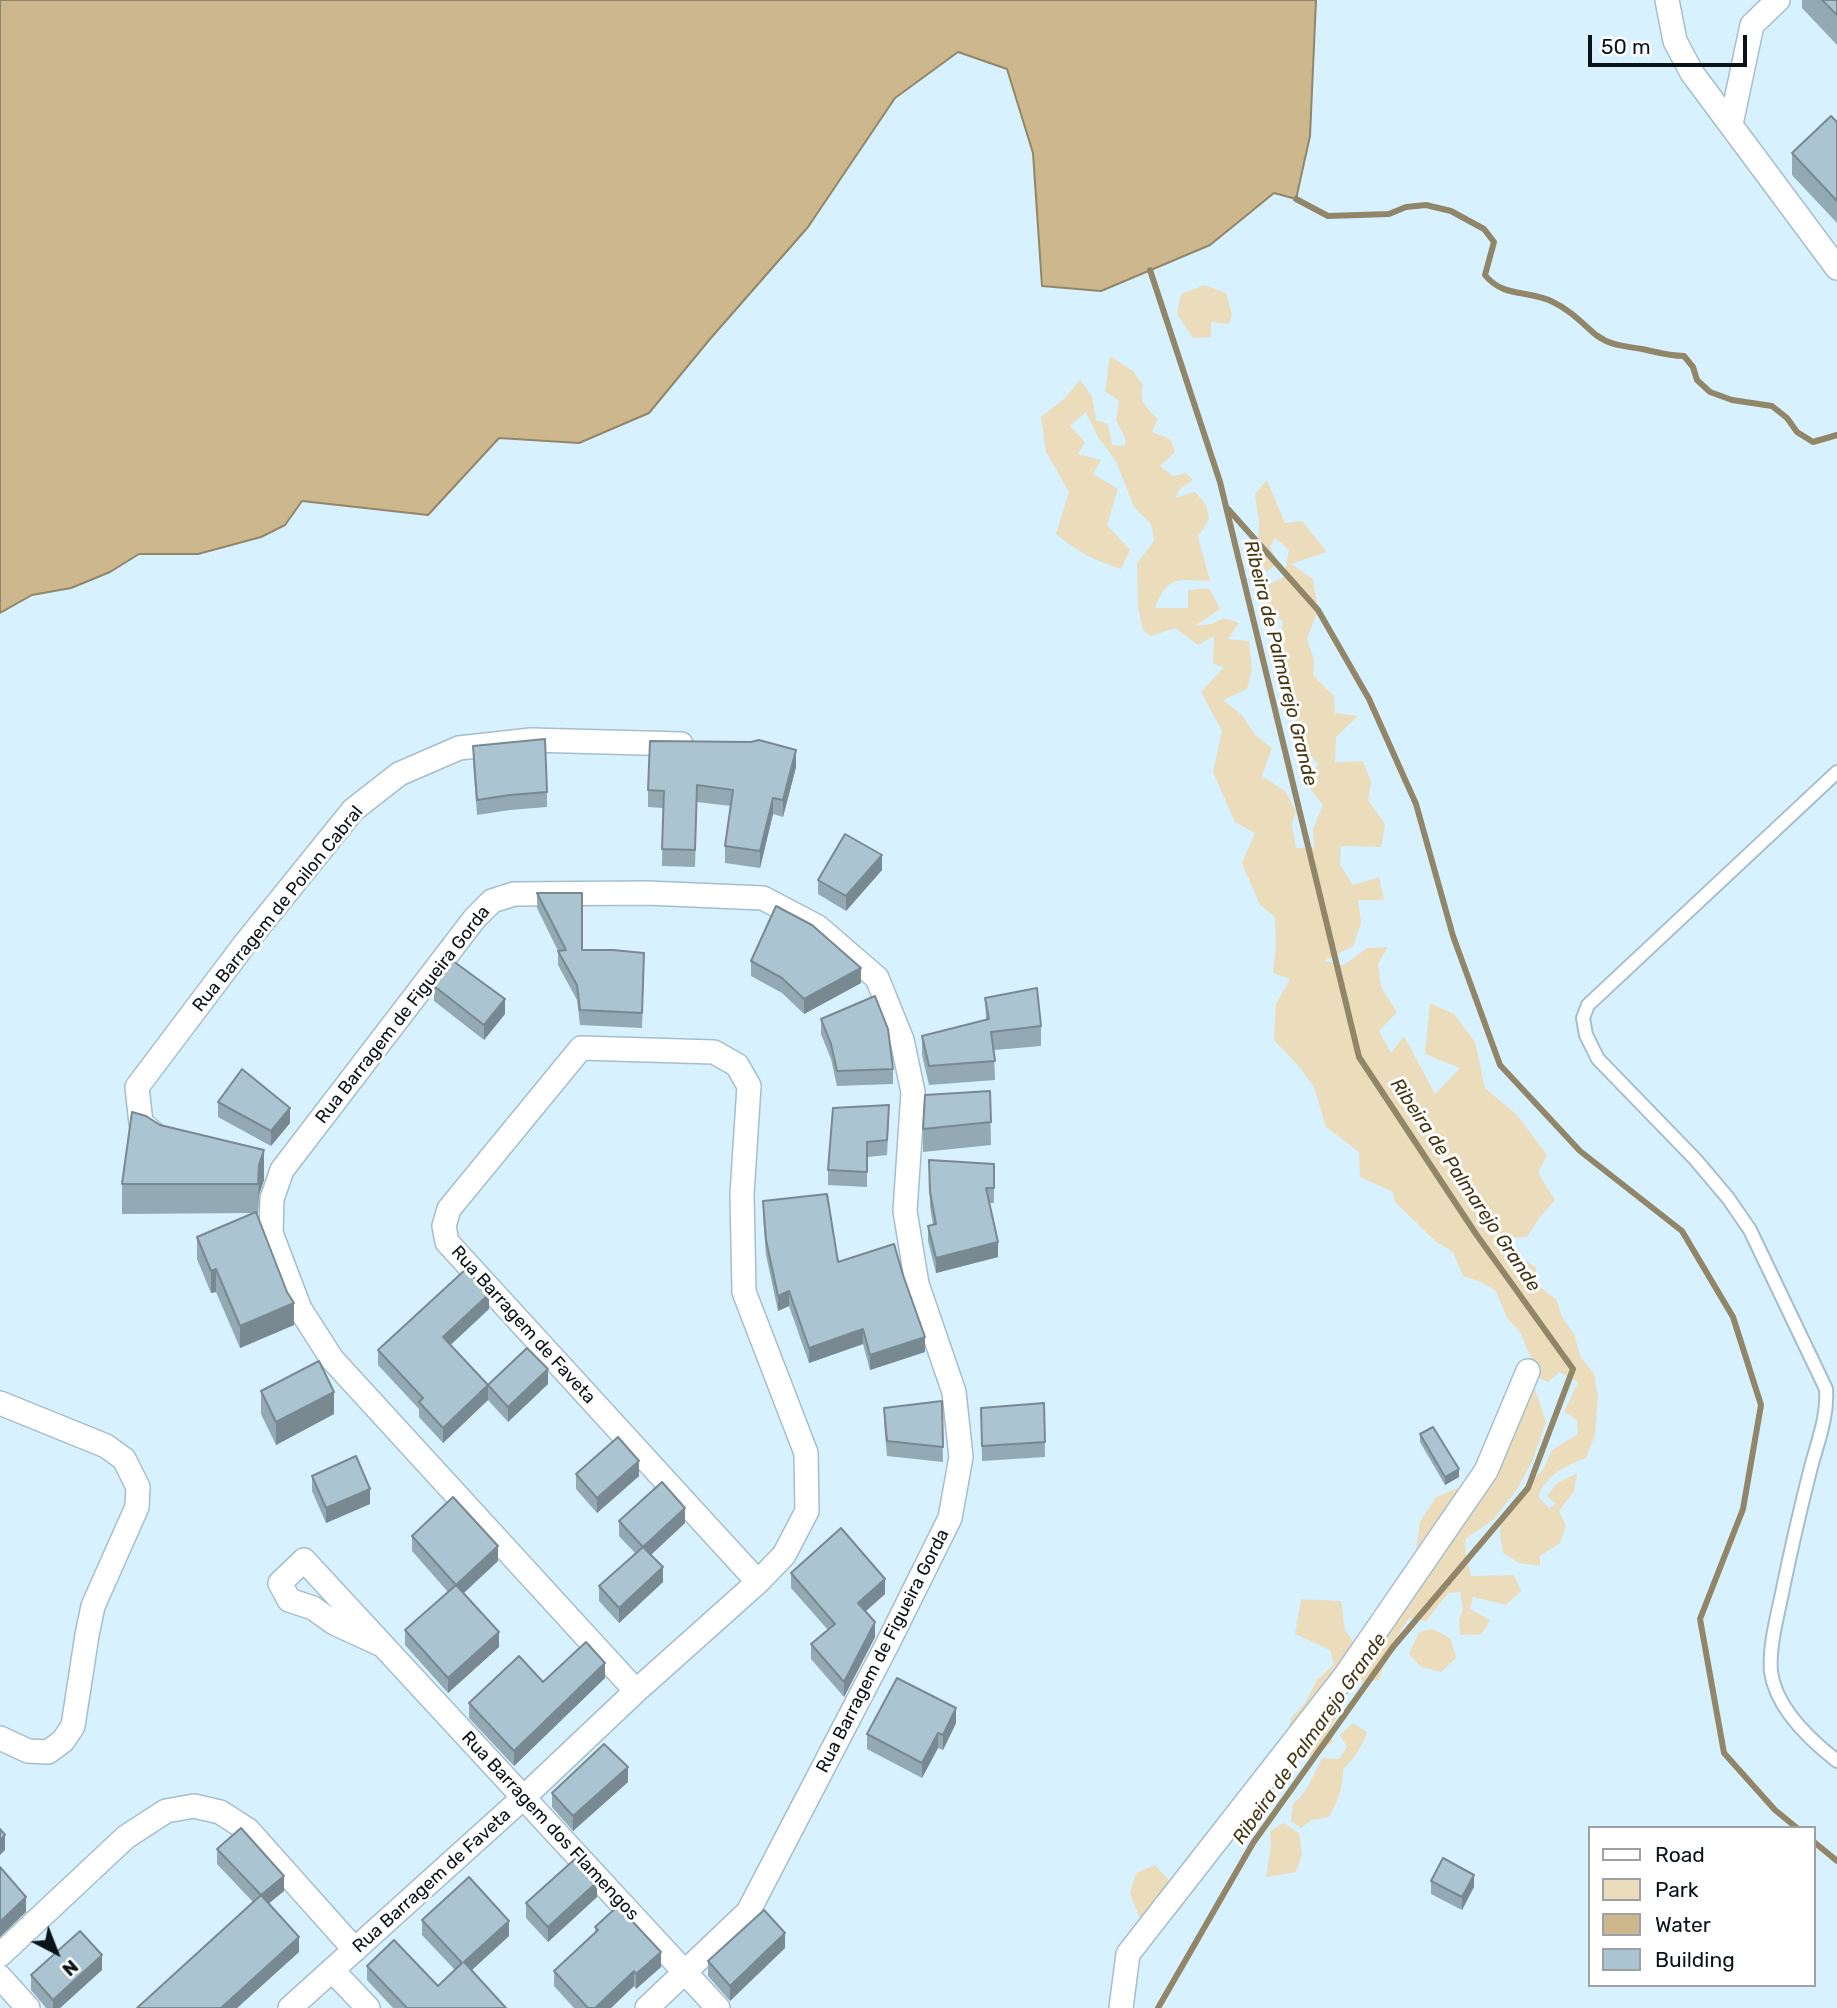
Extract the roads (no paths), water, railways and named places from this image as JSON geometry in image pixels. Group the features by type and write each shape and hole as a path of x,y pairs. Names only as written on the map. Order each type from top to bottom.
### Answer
{"street":[{"path":"1667,0 1675,41 1692,73 1837,268"},
{"path":"1731,124 1752,25 1778,0"},
{"name":"Rua Barragem de Poilon Cabral","path":"176,1144 163,1141 141,1123 137,1087 244,945 353,810 399,774 459,748 531,740 696,744"},
{"name":"Rua Barragem de Figueira Gorda","path":"636,1691 332,1359 300,1309 271,1233 272,1199 282,1170 475,918 492,901 514,894 647,893 763,898 818,927 877,978 902,1040 914,1092 905,1212 917,1284 954,1392 961,1457 950,1517 887,1645 748,1912 647,2008"},
{"name":"Rua Barragem de Faveta","path":"290,2008 758,1582 785,1555 807,1511 806,1453 744,1292 742,1194 749,1086 737,1065 714,1052 581,1048 449,1209 444,1226 447,1242 758,1582"},
{"path":"255,1163 282,1170"},
{"path":"1121,2008 1128,1954 1345,1676 1463,1505 1486,1471 1528,1371"},
{"path":"0,1403 106,1446 124,1459 138,1487 137,1507 93,1606 73,1726 63,1741 48,1752 29,1751 0,1738"},
{"name":"Rua Barragem dos Flamengos","path":"382,1645 718,2008"},
{"path":"0,1955 126,1837 166,1811 194,1806 220,1812 247,1830 355,1950"},
{"path":"332,1970 368,2008"},
{"path":"0,1978 28,2008"}],"lane":[{"path":"1837,772 1588,1005 1583,1017 1586,1035 1598,1059 1695,1158 1750,1230 1826,1389 1826,1413 1799,1514 1777,1618 1771,1673 1786,1709 1802,1731 1837,1761"}],"water":[{"path":"0,0 1316,0 1310,136 1296,199 1274,193 1210,245 1101,291 1042,286 1033,153 1007,69 958,52 895,98 808,227 649,413 579,443 499,438 428,515 302,501 285,525 261,537 198,554 139,554 110,572 71,588 32,595 0,613"}],"waterway":[{"path":"1296,199 1328,216 1389,214 1406,207 1426,205 1451,211 1484,229 1494,242 1485,275 1500,287 1553,302 1596,335 1612,343 1684,356 1693,367 1697,380 1710,392 1732,400 1772,406 1787,418 1797,432 1813,442 1837,435"},
{"name":"Ribeira de Palmarejo Grande","path":"1150,270 1220,482 1359,1057 1476,1234 1573,1369 1528,1488 1393,1647 1253,1843 1158,2008"},
{"path":"1228,509 1318,610 1369,699 1416,804 1453,936 1500,1065 1580,1151 1682,1231 1733,1317 1761,1405 1743,1509 1700,1619 1724,1753 1775,1810 1795,1826"},
{"path":"1816,1844 1837,1861"}]}
